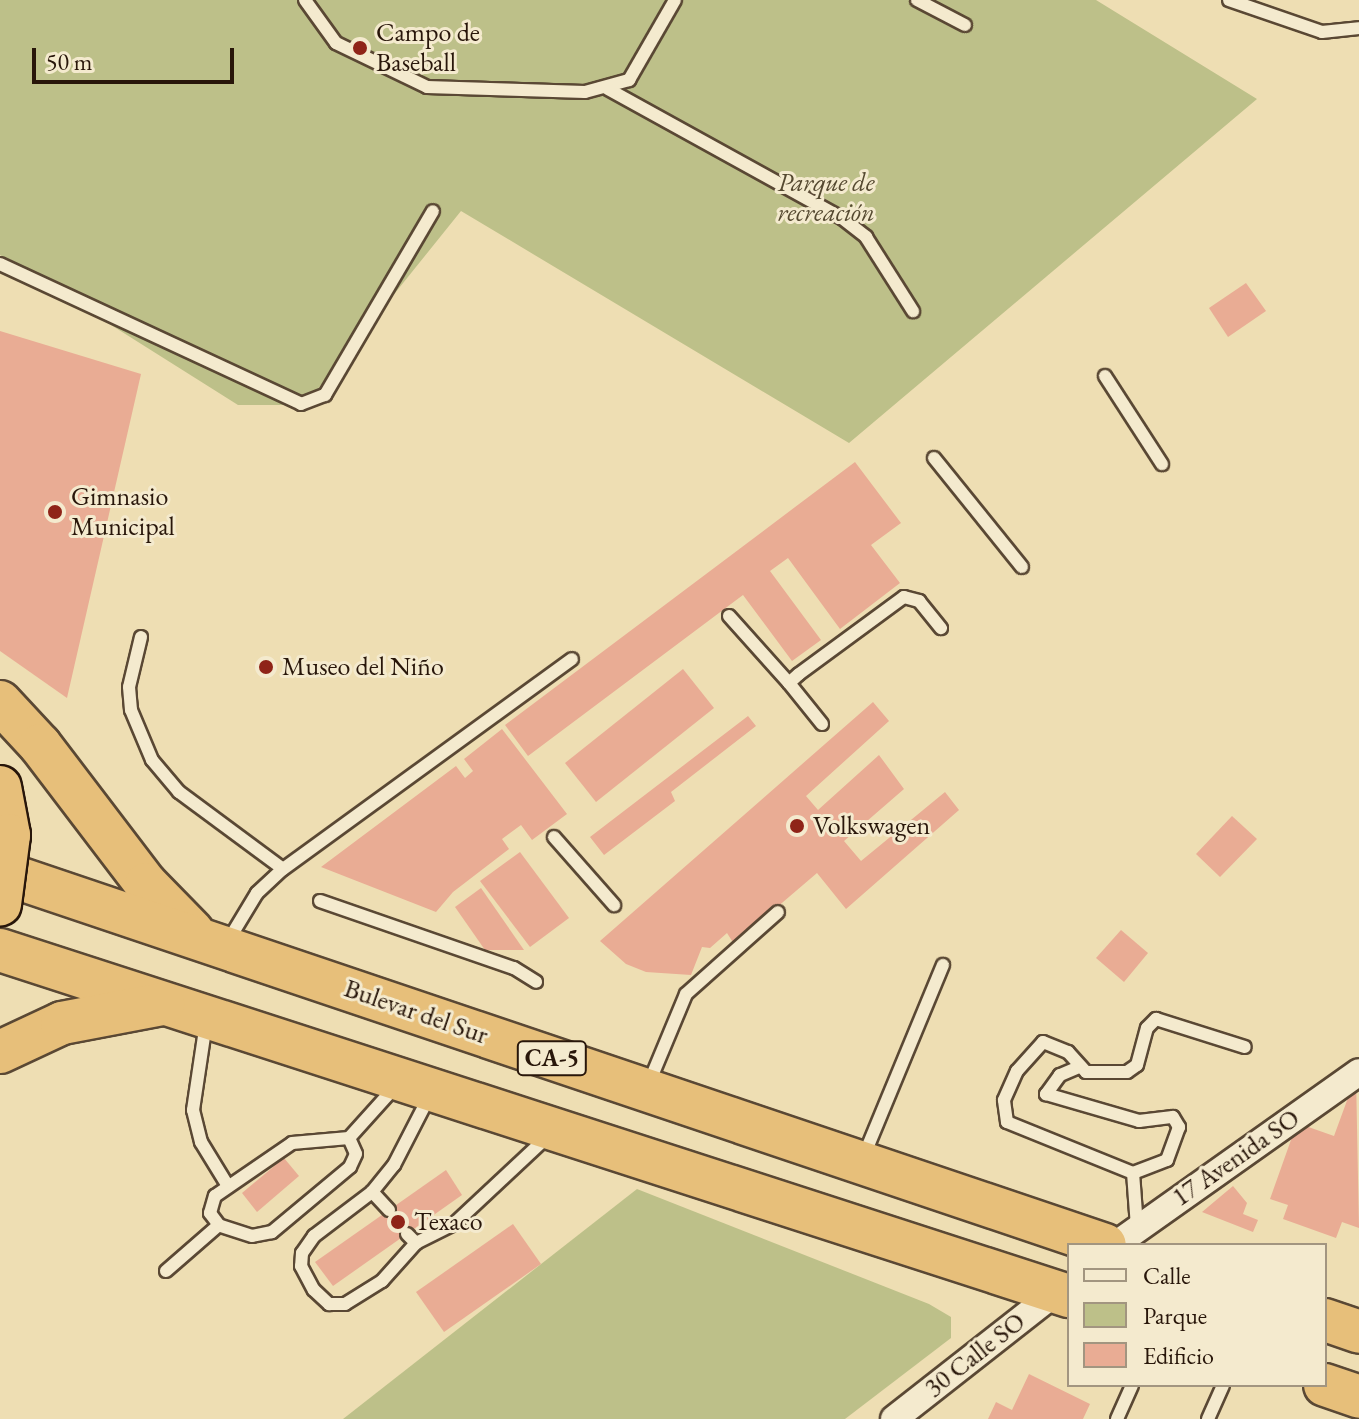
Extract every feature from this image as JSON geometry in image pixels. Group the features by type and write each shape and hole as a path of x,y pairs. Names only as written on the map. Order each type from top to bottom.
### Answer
{"highway":[{"path":"0,702 40,745 146,884 213,944"},
{"path":"0,787 9,848 0,904"},
{"name":"Bulevar del Sur","path":"0,872 862,1163 1121,1238"},
{"name":"CA-5","path":"0,950 1062,1294"},
{"path":"0,1052 62,1023 168,1003"},
{"path":"1327,1321 1359,1332"},
{"path":"1327,1386 1359,1397"}],"street":[{"name":"17 Avenida SO","path":"1121,1238 1359,1072"},
{"name":"30 Calle SO","path":"894,1419 1062,1294"}],"lane":[{"path":"305,0 336,43 427,87 608,89 629,80 646,59 675,0"},
{"path":"917,0 965,25"},
{"path":"1229,0 1322,32 1359,28"},
{"path":"608,89 842,218 866,237 913,311"},
{"path":"0,264 301,404 325,395 433,211"},
{"path":"1105,376 1162,464"},
{"path":"934,458 1022,567"},
{"path":"789,683 904,597 919,601 941,628"},
{"path":"729,616 822,724"},
{"path":"141,637 129,687 131,710 152,760 179,792 283,869"},
{"path":"213,944 257,893 283,869 572,659"},
{"path":"554,837 614,905"},
{"path":"320,901 499,963 536,982"},
{"path":"646,1089 686,994 778,912"},
{"path":"862,1163 943,965"},
{"path":"207,1016 193,1110 201,1142 228,1186"},
{"path":"1079,1067 1060,1075 1046,1094 1139,1121 1173,1117 1179,1127 1167,1160 1133,1173 1004,1118 1008,1091 1037,1045 1061,1048 1079,1067 1099,1076 1137,1065 1147,1028 1156,1019 1245,1047"},
{"path":"349,1138 356,1154 350,1167 272,1232 252,1236 219,1225 209,1203 228,1186 292,1143 349,1138 418,1084"},
{"path":"418,1084 394,1165 372,1192 314,1236 302,1253 301,1266 314,1290 329,1304 345,1304 382,1281 412,1238 454,1224 554,1129"},
{"path":"1121,1238 1133,1173"},
{"path":"372,1192 389,1210"},
{"path":"166,1271 219,1225"},
{"path":"1117,1419 1131,1387"},
{"path":"1208,1419 1222,1387"}],"green space":[{"name":"Parque de recreación","path":"0,0 1096,0 1257,99 849,443 461,211 305,405 238,405 0,255"},
{"path":"637,1189 929,1304 951,1317 951,1338 845,1419 343,1419"}],"building":[{"path":"1246,283 1266,311 1228,337 1209,308"},
{"name":"Gimnasio Municipal","path":"0,331 141,374 67,698 0,651"},
{"path":"855,462 901,523 871,545 900,583 840,629 788,558 770,571 821,640 792,661 743,595 528,756 505,725"},
{"path":"683,669 714,708 596,802 565,763"},
{"name":"Volkswagen","path":"873,702 889,721 806,796 818,810 879,755 904,789 844,841 861,861 945,792 959,810 846,909 817,873 734,944 727,933 710,948 702,947 691,975 646,972 626,964 600,941"},
{"path":"748,716 756,726 671,792 675,801 604,855 590,837"},
{"path":"502,729 567,814 532,840 521,825 502,839 509,849 453,892 436,912 321,867 456,766 465,778 473,771 464,759"},
{"path":"1232,816 1257,839 1220,877 1196,854"},
{"path":"520,852 569,918 530,947 480,881"},
{"path":"481,888 524,950 485,950 455,907"},
{"path":"1121,930 1148,953 1124,982 1096,958"},
{"path":"1356,1076 1359,1228 1342,1222 1336,1238 1283,1219 1288,1205 1270,1199 1297,1123 1334,1136"},
{"path":"284,1158 299,1176 257,1212 242,1193"},
{"name":"Texaco","path":"446,1170 462,1195 333,1286 315,1262"},
{"path":"1233,1186 1247,1203 1243,1214 1258,1220 1253,1232 1202,1212"},
{"path":"513,1224 541,1264 444,1332 416,1292"},
{"path":"1029,1374 1090,1404 1083,1419 988,1419 996,1402 1012,1410"}],"place":[{"name":"Campo de Baseball","path":"360,48"},
{"name":"Gimnasio Municipal","path":"55,512"},
{"name":"Museo del Niño","path":"266,667"},
{"name":"Volkswagen","path":"797,826"},
{"name":"Texaco","path":"398,1222"}]}
